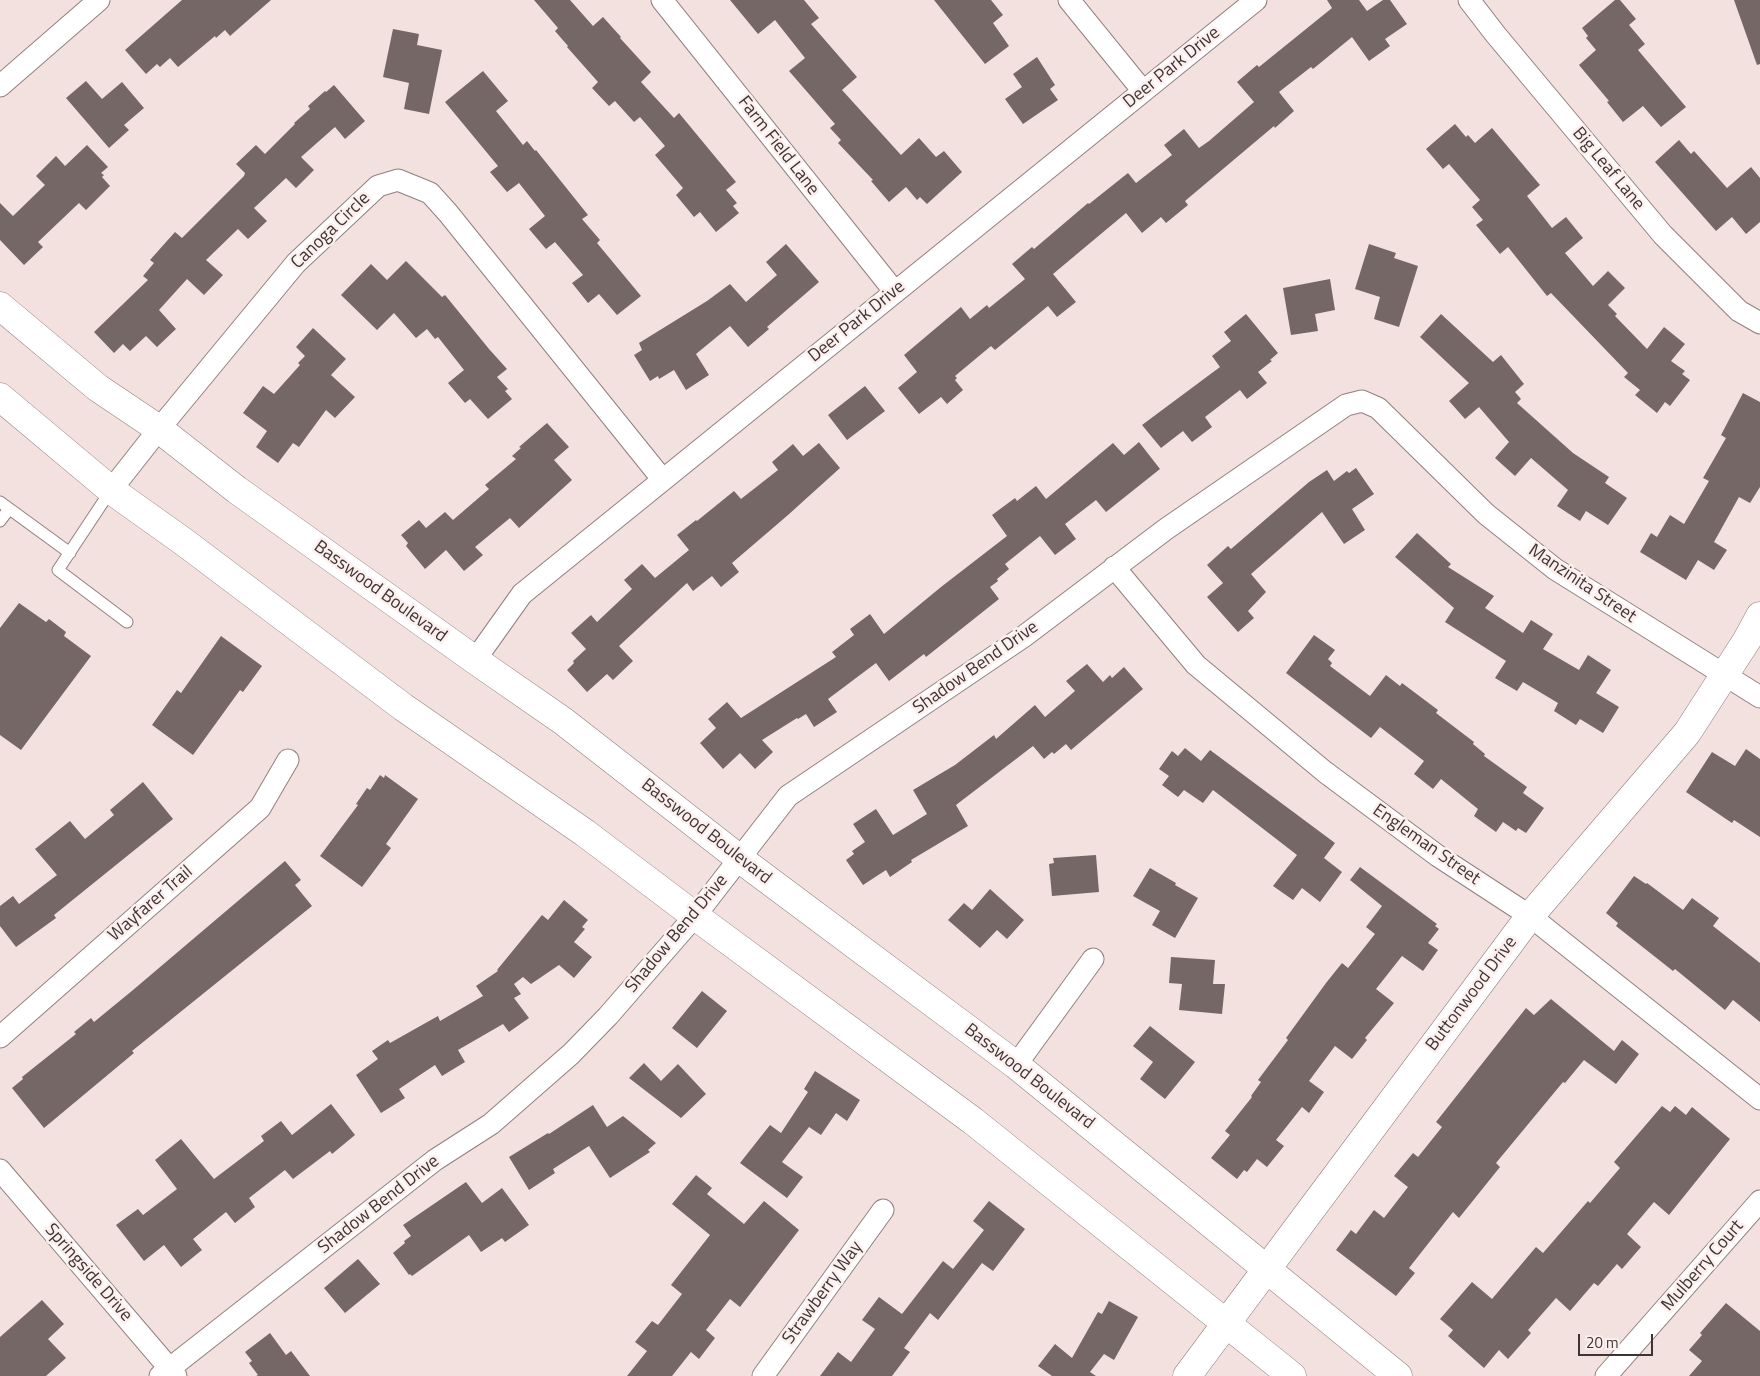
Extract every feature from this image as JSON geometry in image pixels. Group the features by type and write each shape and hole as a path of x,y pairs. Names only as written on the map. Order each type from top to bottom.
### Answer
{"main road":[{"name":"Basswood Boulevard","path":"0,306 98,388 158,429 238,490 475,660 563,721 740,859 1016,1065 1398,1376"},
{"path":"0,397 111,490 184,542 403,707 585,833 694,916 973,1121 1292,1376"},
{"name":"Buttonwood Drive","path":"1187,1376 1530,916 1687,733 1725,675 1760,616"}],"street":[{"path":"0,86 99,0"},
{"name":"Farm Field Lane","path":"662,0 894,292"},
{"path":"1069,0 1143,91"},
{"name":"Deer Park Drive","path":"475,660 522,594 1256,0"},
{"name":"Big Leaf Lane","path":"1469,0 1663,235 1739,311 1760,323"},
{"name":"Canoga Circle","path":"111,490 158,429 296,263 378,186 398,180 430,194 448,213 663,480"},
{"name":"Shadow Bend Drive","path":"168,1373 435,1160 491,1124 577,1048 608,1016 694,916 788,796 1023,637 1166,529 1346,405 1362,401 1378,408"},
{"name":"Manzinita Street","path":"1378,408 1486,514 1554,569 1760,697"},
{"name":"Engleman Street","path":"1114,567 1196,665 1325,772 1438,856 1530,916 1760,1100"},
{"name":"Wayfarer Trail","path":"0,1037 260,808 288,760"},
{"path":"1016,1065 1093,959"},
{"name":"Springside Drive","path":"0,1170 168,1373"},
{"name":"Mulberry Court","path":"1606,1376 1760,1201"},
{"name":"Strawberry Way","path":"763,1376 883,1210"}],"lane":[{"path":"111,490 58,570 127,622"},
{"path":"0,521 4,505 70,553"}],"building":[{"path":"182,0 271,0 230,36 225,30 178,67 170,58 160,67 157,64 146,74 125,50"},
{"path":"534,0 570,0 593,26 603,17 651,72 641,82 674,118 679,113 736,182 726,190 737,203 733,206 739,213 716,232 700,212 694,217 676,195 683,188 655,155 665,146 640,117 634,122 615,101 609,106 592,88 598,82 567,47 555,31 558,28"},
{"path":"730,0 804,0 819,18 811,24 857,77 842,90 901,155 919,138 936,157 944,151 962,172 927,204 920,197 917,200 906,187 889,202 871,181 873,180 838,143 841,140 830,128 835,124 789,71 805,58 775,20 758,34"},
{"path":"934,0 991,0 1003,15 993,23 1009,46 985,64"},
{"path":"1327,0 1359,0 1367,11 1383,0 1390,0 1407,24 1385,39 1390,46 1369,61 1352,37 1313,69 1311,67 1279,92 1294,111 1185,201 1188,205 1166,223 1161,217 1142,233 1126,213 1053,274 1076,302 1057,317 1048,306 995,350 991,346 955,376 957,378 955,380 963,390 947,404 941,397 919,414 898,388 917,372 904,355 961,307 970,319 987,305 989,308 1025,279 1012,264 1032,247 1034,249 1088,203 1128,173 1136,183 1172,155 1164,145 1184,129 1199,148 1209,141 1254,102 1237,82 1257,65 1259,67 1332,8"},
{"path":"1615,0 1620,0 1636,19 1629,25 1645,44 1638,50 1686,107 1661,127 1643,106 1623,122 1607,102 1609,101 1579,65 1596,50 1586,38 1588,36 1582,28"},
{"path":"1734,0 1760,0 1760,64 1757,65"},
{"path":"393,29 419,34 417,45 442,50 429,114 404,109 409,83 383,77"},
{"path":"1037,57 1055,85 1050,89 1058,100 1023,124 1005,99 1022,87 1013,74"},
{"path":"483,71 508,101 496,111 523,145 527,141 536,150 588,215 582,219 600,240 597,243 641,296 617,315 599,294 588,303 572,283 583,275 555,242 546,249 529,229 545,216 519,183 507,192 490,172 498,166 445,102"},
{"path":"86,81 102,99 122,82 144,108 124,125 129,130 109,148 66,98"},
{"path":"334,85 365,121 345,139 335,127 301,157 314,170 296,188 286,178 254,208 267,221 248,239 238,229 206,260 223,275 204,295 187,279 159,310 176,329 157,347 146,336 130,351 123,344 114,353 94,332 148,280 143,276 154,263 150,260 175,232 182,238 244,176 245,173 236,164 256,145 265,154 310,109 308,106"},
{"path":"1455,124 1466,137 1468,135 1475,143 1492,128 1540,185 1527,196 1552,228 1566,217 1583,238 1565,253 1593,286 1608,271 1625,288 1608,305 1617,314 1615,316 1647,349 1664,327 1685,344 1671,361 1685,371 1682,374 1690,380 1670,406 1665,402 1657,413 1635,395 1640,390 1624,377 1628,373 1551,293 1547,296 1508,247 1500,254 1476,225 1483,220 1472,207 1480,200 1449,164 1443,169 1426,149"},
{"path":"1679,140 1691,154 1694,151 1727,188 1751,167 1760,178 1760,222 1746,234 1732,217 1716,231 1655,162"},
{"path":"87,145 108,167 101,173 110,186 86,210 79,203 38,242 43,247 24,265 0,240 0,203 13,216 45,185 36,176 56,156 65,166"},
{"path":"786,244 819,282 767,327 769,329 748,347 730,326 696,354 709,375 686,390 674,370 659,379 658,376 650,381 634,355 642,350 639,343 707,301 730,284 746,302 777,275 766,262"},
{"path":"1369,244 1396,253 1394,258 1418,266 1399,327 1374,319 1380,297 1355,289"},
{"path":"406,261 442,297 445,295 507,369 497,377 508,389 505,391 512,399 488,419 470,399 465,403 448,383 464,370 438,337 435,339 427,329 416,338 394,313 377,330 341,295 371,264 387,280"},
{"path":"1330,279 1335,310 1315,314 1318,331 1291,335 1283,288"},
{"path":"1246,314 1278,353 1270,360 1272,361 1258,372 1267,383 1247,399 1240,390 1205,417 1212,427 1192,442 1183,431 1161,448 1142,425 1220,367 1212,356 1231,341 1224,332"},
{"path":"1441,314 1493,362 1501,355 1524,384 1515,392 1521,399 1517,403 1573,453 1609,477 1605,483 1627,498 1608,525 1586,511 1580,521 1557,506 1568,490 1531,458 1515,476 1495,458 1509,442 1479,407 1465,419 1449,401 1469,383 1420,337"},
{"path":"313,328 346,359 331,375 355,397 335,418 326,410 299,447 293,443 278,463 256,447 267,431 243,413 263,386 274,394 300,365 298,363 305,356 296,347"},
{"path":"865,386 885,411 847,440 828,415"},
{"path":"1743,393 1760,402 1760,487 1750,503 1739,497 1714,542 1727,550 1714,570 1698,560 1686,580 1640,552 1651,533 1657,537 1670,515 1684,524 1709,481 1703,478 1726,438 1721,435"},
{"path":"547,423 569,447 554,460 572,480 519,528 510,518 475,547 483,555 464,571 446,550 425,569 406,546 408,543 401,535 419,520 426,528 445,512 453,520 489,489 485,485 516,459 512,456 521,448 519,447"},
{"path":"1139,442 1160,469 1106,512 1096,500 1065,524 1076,539 1055,555 1040,536 1005,564 1009,569 990,587 999,599 926,657 924,654 889,681 876,663 828,699 837,712 814,727 806,714 762,740 773,752 755,769 740,753 723,769 700,743 716,728 708,719 727,702 741,718 836,657 832,652 854,635 850,629 870,614 884,634 1007,536 992,515 1015,498 1017,501 1036,486 1046,499 1113,443 1124,455"},
{"path":"819,443 840,468 732,563 739,572 721,587 712,576 693,591 687,583 619,646 633,661 613,680 607,674 587,692 567,670 574,663 573,661 586,649 571,633 591,615 597,622 632,589 624,580 642,564 655,578 689,550 677,535 734,491 741,499 778,470 772,462 793,444 803,456"},
{"path":"1356,468 1374,494 1352,509 1365,530 1344,544 1322,512 1251,574 1266,592 1248,611 1254,618 1238,632 1207,597 1223,583 1207,565 1228,546 1231,549 1309,482 1327,470 1334,481 1347,471 1349,473"},
{"path":"1417,533 1451,564 1448,567 1494,596 1485,608 1523,633 1531,620 1553,634 1543,649 1579,670 1588,655 1611,670 1596,693 1619,707 1603,733 1580,719 1576,725 1554,711 1558,703 1523,682 1517,691 1495,678 1506,661 1445,622 1454,608 1395,557"},
{"path":"19,603 46,622 49,619 66,632 64,636 91,656 21,750 0,735 0,628"},
{"path":"1314,635 1335,650 1328,659 1332,663 1330,666 1370,696 1386,675 1400,686 1402,683 1438,710 1436,713 1474,742 1473,744 1485,754 1484,756 1527,787 1523,793 1544,808 1526,833 1518,828 1516,831 1503,822 1496,832 1474,816 1478,809 1441,779 1433,789 1414,774 1424,761 1380,727 1371,738 1286,673"},
{"path":"221,636 262,666 243,692 240,690 193,755 152,725 177,690 181,693"},
{"path":"1087,664 1103,682 1110,675 1112,678 1124,667 1143,689 1071,750 1066,744 1054,754 1052,752 1044,759 1033,746 956,805 968,826 911,860 912,862 890,877 886,870 863,885 846,860 854,854 852,851 865,842 853,824 876,809 893,835 927,814 913,790 955,765 994,735 996,739 1035,705 1045,717 1075,691 1066,681"},
{"path":"1185,748 1201,761 1210,750 1335,843 1324,858 1342,872 1320,902 1302,888 1293,900 1273,886 1297,855 1213,790 1203,803 1184,790 1178,797 1162,785 1169,776 1159,769 1172,751 1178,756"},
{"path":"1746,749 1760,759 1760,837 1734,820 1732,823 1686,792 1712,752 1735,766"},
{"path":"380,775 384,778 385,775 418,799 386,844 391,848 362,887 320,856 358,805 356,804 367,788 370,790"},
{"path":"143,782 173,819 54,915 56,918 16,947 0,926 0,906 13,896 19,904 57,875 35,849 70,821 85,839 114,815 110,810"},
{"path":"1096,855 1099,892 1052,896 1049,864 1054,863 1053,858"},
{"path":"285,861 301,880 295,885 312,906 132,1051 134,1053 44,1128 12,1088 23,1079 22,1077 76,1034 74,1032 91,1018 94,1022"},
{"path":"1360,867 1437,924 1435,926 1439,929 1428,943 1438,950 1423,971 1402,956 1376,989 1394,1003 1365,1038 1367,1040 1352,1059 1335,1046 1309,1081 1324,1092 1309,1113 1302,1107 1276,1140 1284,1146 1267,1167 1257,1159 1247,1172 1244,1170 1237,1179 1211,1158 1230,1135 1225,1131 1252,1097 1261,1082 1258,1080 1288,1040 1286,1038 1326,983 1342,963 1348,968 1375,934 1366,927 1382,906 1350,880"},
{"path":"1150,868 1198,898 1175,938 1152,925 1160,911 1133,896"},
{"path":"1634,876 1647,883 1683,910 1692,898 1719,918 1713,926 1760,963 1760,1022 1733,1000 1725,1010 1675,969 1673,971 1616,926 1618,923 1606,913"},
{"path":"990,889 1024,920 1007,939 997,930 980,948 948,920 964,903 972,910"},
{"path":"564,900 588,920 582,927 585,929 574,942 592,957 574,978 559,965 531,984 523,977 514,984 521,994 514,998 529,1018 509,1032 503,1024 458,1050 465,1062 442,1076 435,1065 399,1089 405,1098 381,1113 356,1075 378,1059 372,1051 388,1040 390,1043 438,1016 440,1021 483,996 476,986 498,971 542,915 548,920"},
{"path":"1171,957 1215,960 1213,984 1225,984 1222,1014 1179,1010 1182,984 1169,983"},
{"path":"702,991 727,1011 697,1048 672,1028"},
{"path":"1551,999 1614,1051 1622,1040 1639,1054 1616,1084 1584,1060 1565,1083 1563,1082 1496,1163 1500,1167 1459,1218 1453,1212 1409,1268 1415,1273 1396,1296 1336,1250 1351,1230 1356,1234 1374,1210 1384,1218 1408,1187 1394,1176 1413,1153 1418,1157 1442,1127 1436,1122 1526,1008 1534,1015"},
{"path":"1150,1026 1195,1062 1165,1099 1140,1079 1153,1062 1133,1046"},
{"path":"644,1063 661,1081 678,1064 706,1094 681,1118 629,1078"},
{"path":"815,1071 860,1100 847,1121 836,1113 821,1135 809,1127 782,1162 803,1177 787,1198 740,1163 770,1125 781,1133 808,1092 804,1089"},
{"path":"331,1104 355,1135 332,1154 330,1151 293,1179 285,1170 249,1198 255,1207 235,1223 226,1212 193,1239 202,1250 181,1267 164,1245 144,1261 116,1225 138,1209 143,1215 177,1189 155,1160 181,1139 214,1179 264,1141 261,1136 281,1121 292,1135"},
{"path":"593,1105 607,1127 623,1116 656,1143 648,1150 650,1152 610,1178 589,1146 553,1169 555,1173 529,1190 509,1157"},
{"path":"1662,1106 1670,1112 1675,1106 1686,1115 1692,1107 1730,1139 1669,1215 1654,1202 1627,1234 1641,1247 1622,1269 1617,1264 1598,1286 1594,1283 1570,1311 1556,1298 1528,1330 1531,1333 1508,1359 1499,1350 1484,1368 1448,1336 1453,1330 1440,1319 1472,1282 1492,1299 1536,1247 1543,1253 1588,1201 1590,1203 1620,1168 1614,1162"},
{"path":"696,1175 712,1188 707,1194 744,1224 764,1201 799,1230 740,1307 730,1299 706,1330 715,1338 699,1359 691,1352 672,1376 627,1376 647,1351 635,1342 652,1321 658,1325 682,1294 671,1285 710,1235 672,1204"},
{"path":"466,1182 482,1203 502,1188 529,1225 505,1242 502,1238 481,1252 469,1235 412,1276 409,1275 393,1253 411,1236 403,1225"},
{"path":"989,1201 1025,1229 993,1271 982,1263 938,1320 930,1313 904,1348 910,1352 892,1376 820,1376 838,1352 851,1362 875,1329 862,1320 879,1297 902,1314 943,1261 953,1269 984,1230 973,1221"},
{"path":"358,1259 380,1284 345,1313 324,1288"},
{"path":"42,1300 64,1324 48,1339 66,1358 46,1376 0,1376 0,1337"},
{"path":"1109,1301 1138,1317 1114,1360 1104,1354 1090,1372 1096,1376 1052,1376 1038,1366 1055,1344 1072,1358 1098,1312 1102,1314"},
{"path":"1726,1303 1760,1331 1760,1376 1689,1376 1702,1361 1689,1350 1702,1335 1700,1333"},
{"path":"270,1333 286,1355 291,1351 310,1376 256,1376 258,1375 249,1363 252,1361 245,1352"}]}
